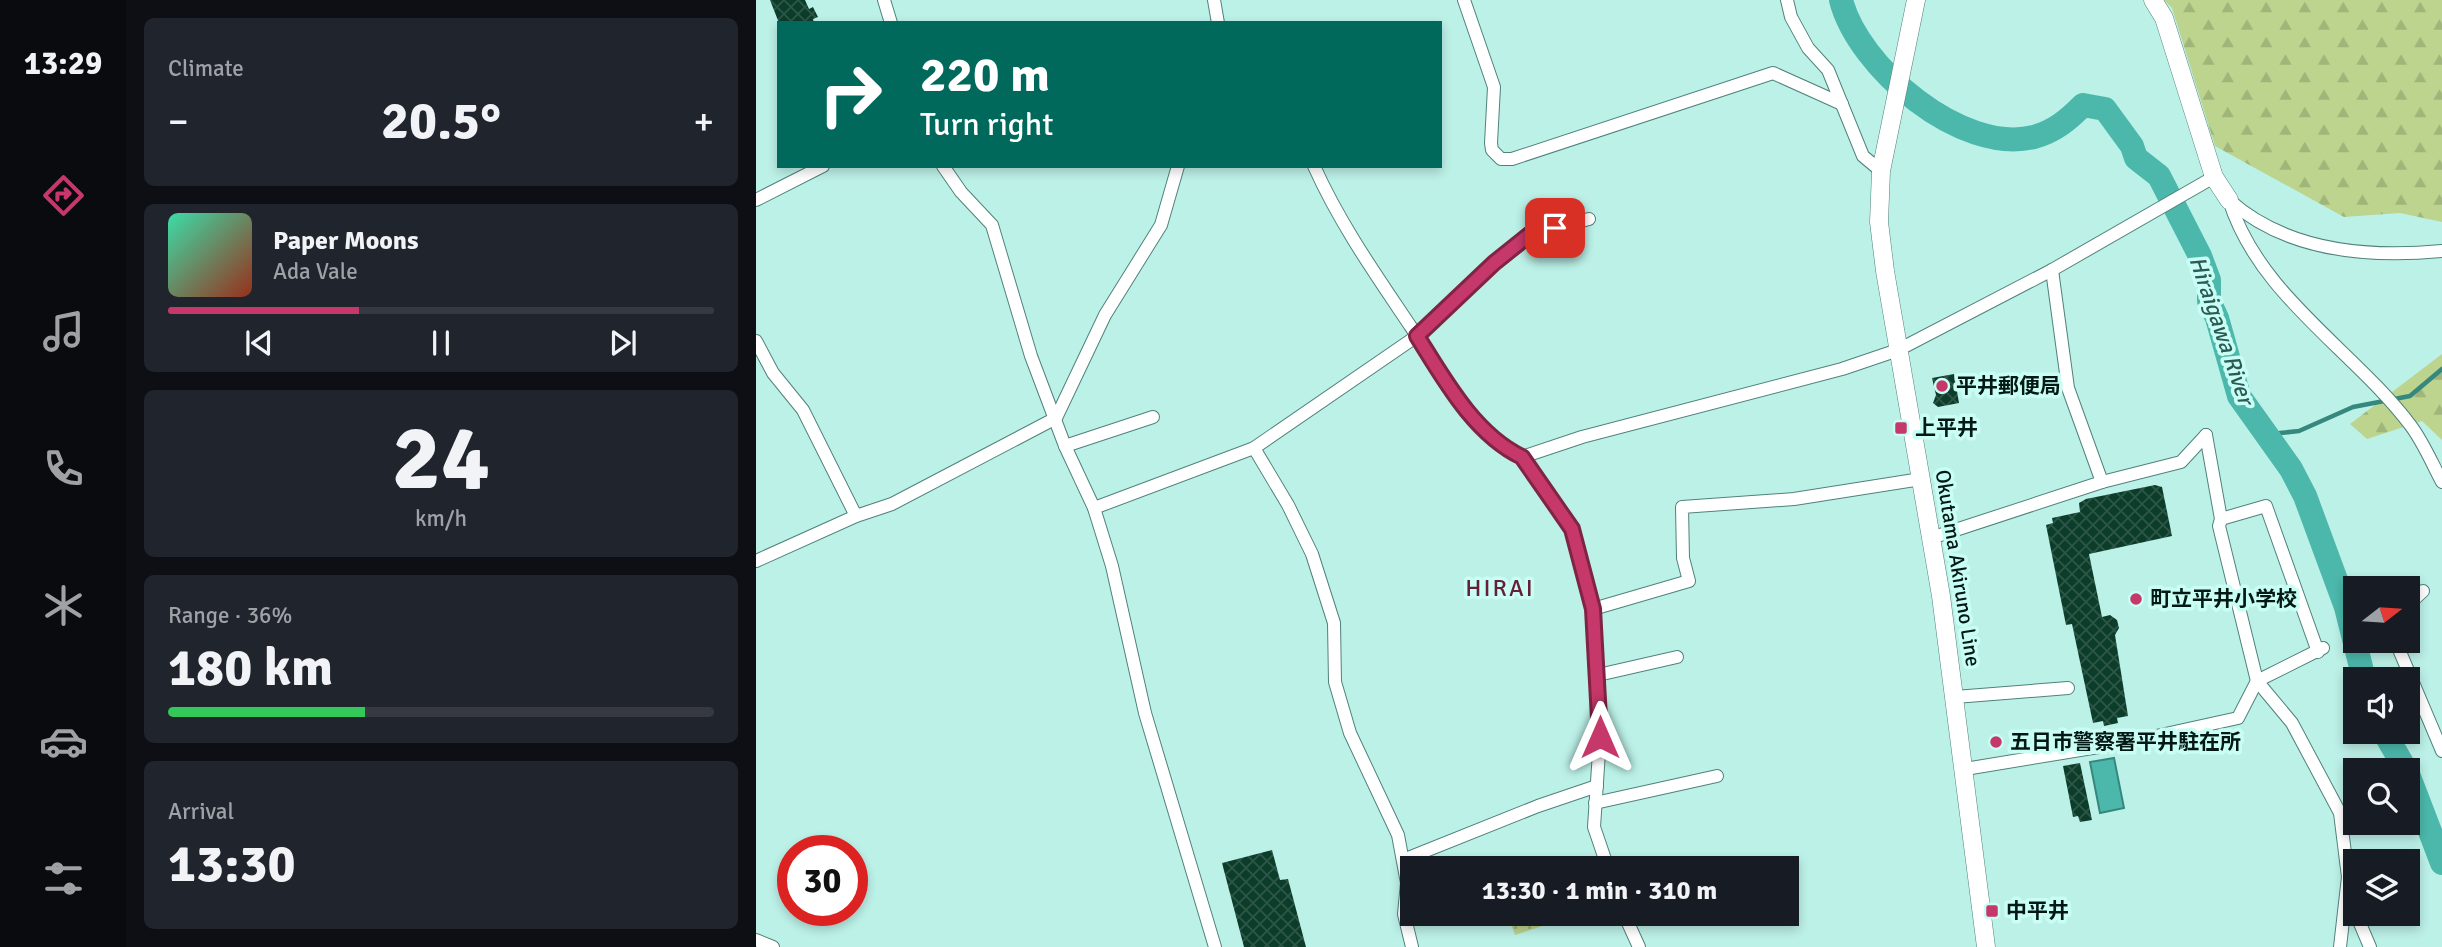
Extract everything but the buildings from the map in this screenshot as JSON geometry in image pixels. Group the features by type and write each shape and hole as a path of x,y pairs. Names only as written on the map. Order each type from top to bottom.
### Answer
{"main road":[{"name":"Okutama Akiruno Line","path":"1916,0 1881,171 1879,222 1955,697 1986,947"},
{"path":"2153,0 2164,18 2214,177 2229,200"}],"street":[{"path":"884,0 890,21"},
{"path":"1214,0 1218,21"},
{"path":"1464,0 1494,87 1490,143 1492,150 1501,159 1512,159 1773,73 1842,104"},
{"path":"1787,0 1791,17 1808,48 1828,69 1863,156 1881,171"},
{"path":"756,200 819,168"},
{"path":"944,168 961,192 992,225 1031,356 1065,446 1094,508 1112,566 1145,713 1215,947"},
{"path":"756,561 939,482 1056,418 1105,315 1161,225 1177,168"},
{"path":"1315,168 1334,210 1470,413 1509,451 1522,457 1572,529 1593,609 1601,722 1594,827 1604,856"},
{"path":"1522,457 1582,437 1842,369 1898,350 2052,270 2214,177"},
{"path":"2229,200 2258,222 2314,244 2371,254 2442,251"},
{"path":"2229,200 2238,230 2272,279 2405,418 2442,482"},
{"path":"1094,508 1254,448 1417,336 1494,263 1529,235 1589,219"},
{"path":"2052,270 2068,388 2102,482"},
{"path":"756,341 773,373 803,410 856,516"},
{"path":"1065,446 1153,417"},
{"path":"1931,538 2102,482 2181,462 2206,435 2221,519 2219,526 2256,681 2292,723 2340,813 2343,849"},
{"path":"1254,448 1288,505 1312,554 1335,623 1335,682 1350,733 1398,835 1402,856"},
{"path":"1593,609 1689,581 1683,558 1682,507 1794,499 1921,479"},
{"path":"1965,769 2129,743 2238,718 2256,681 2321,650 2266,506 2221,519"},
{"path":"2420,594 2423,591"},
{"path":"2401,653 2442,751"},
{"path":"1598,675 1677,657"},
{"path":"1955,697 2068,688"},
{"path":"1595,803 1717,776"},
{"path":"1413,856 1538,806 1597,786"},
{"path":"2340,947 2343,924"},
{"path":"1408,926 1412,947"},
{"path":"1629,926 1639,947"},
{"path":"2361,926 2370,947"},
{"path":"756,940 774,947"}],"green space":[{"path":"2164,0 2442,0 2442,222 2400,213 2344,217 2215,146 2172,8"},
{"path":"2442,354 2442,440 2422,421 2367,439 2350,424"},
{"path":"1512,926 1542,926 1515,935"}],"water":[{"path":"2114,758 2124,808 2100,813 2090,762"}],"waterway":[{"name":"Hiraigawa River","path":"1841,0 1851,26 1890,78 1945,119 1975,133 2005,139 2034,137 2048,132 2083,105 2105,109 2132,146 2136,158 2159,176 2200,256 2209,280 2209,301 2217,318 2239,396 2291,469 2305,496 2346,607 2361,667"},
{"path":"2273,447 2280,433 2299,431 2353,407 2410,396 2442,369"},
{"name":"Hiraigawa River","path":"2391,744 2399,758"},
{"name":"Hiraigawa River","path":"2420,805 2442,863"}],"place":[{"name":"平井郵便局","path":"1942,386"},
{"name":"上平井","path":"1901,428"},
{"name":"町立平井小学校","path":"2136,599"},
{"name":"五日市警察署平井駐在所","path":"1996,742"},
{"name":"中平井","path":"1992,911"}],"district":[{"name":"HIRAI","path":"1500,588"}],"route":[{"path":"1555,228 1529,235 1494,263 1417,336 1470,413 1509,451 1522,457 1572,529 1593,609 1600,737"}]}
